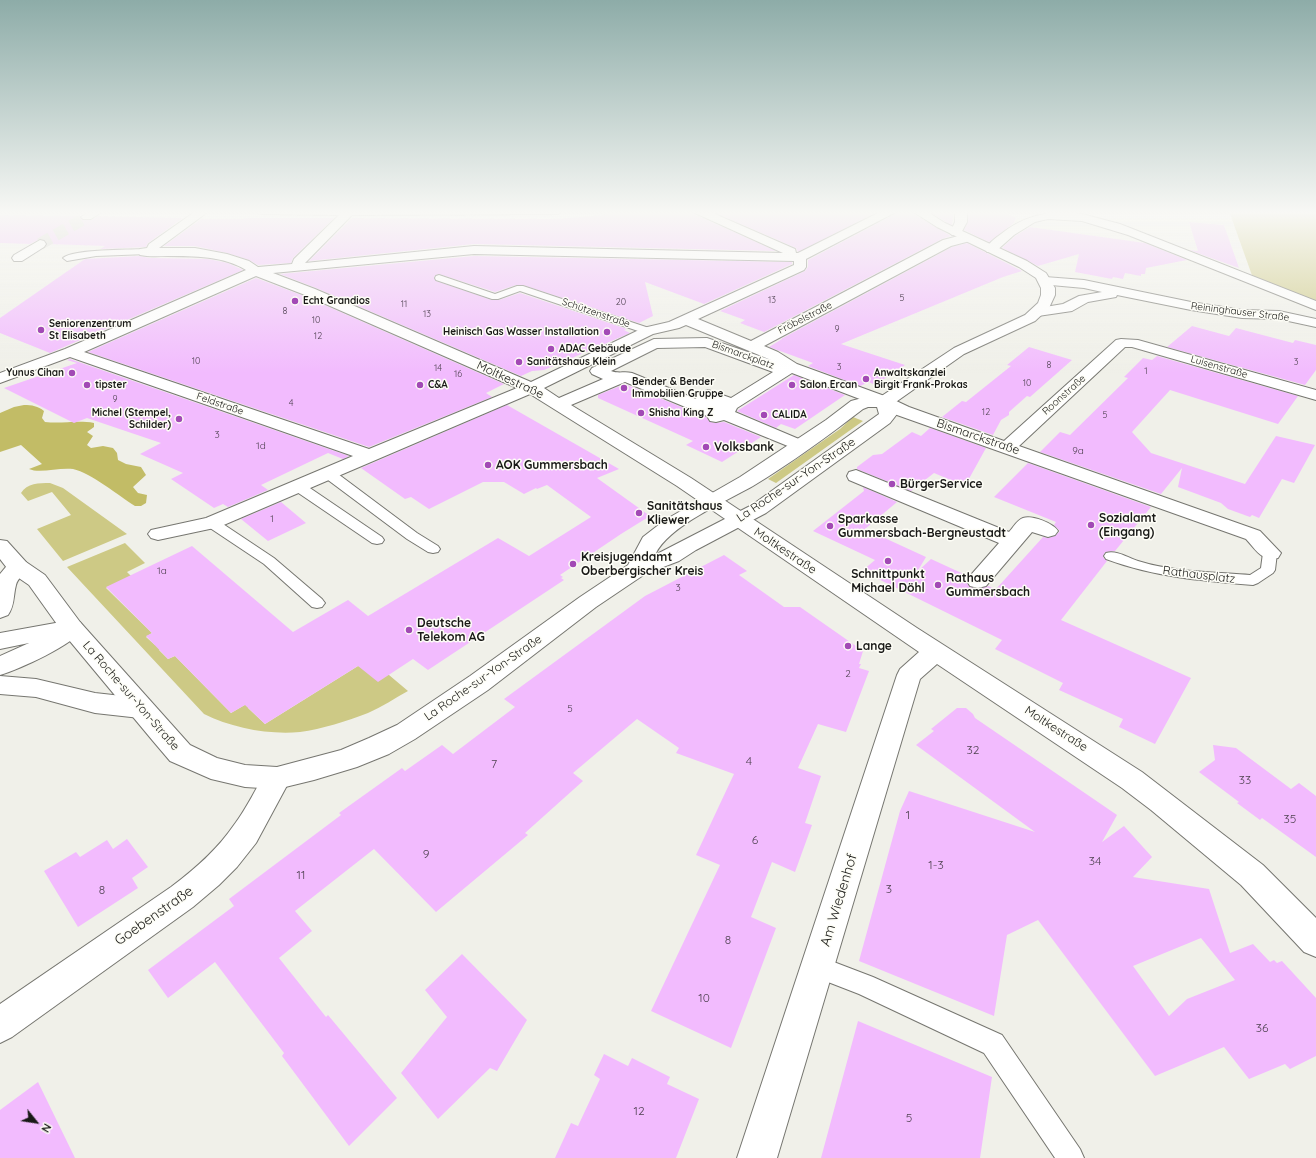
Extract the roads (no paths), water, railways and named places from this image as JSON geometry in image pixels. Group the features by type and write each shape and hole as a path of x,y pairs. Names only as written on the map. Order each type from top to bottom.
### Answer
{"street":[{"name":"Moltkestraße","path":"247,265 256,271 310,292 532,388 712,501 935,651 1085,748 1161,802 1252,875 1316,941"},
{"path":"0,378 70,352 256,271 309,265"},
{"name":"Schützenstraße","path":"532,388 549,378 648,331 674,325 800,267 800,265"},
{"name":"Fröbelstraße","path":"752,346 905,265"},
{"path":"638,569 650,542 672,524 751,478 800,446 857,405 866,402 884,402 959,351 1030,318 1038,312 1044,305 1048,295 1048,288 1041,276 1025,265"},
{"path":"1213,265 1316,306"},
{"name":"Reininghauser Straße","path":"1045,281 1084,284 1191,306 1242,314 1279,315 1316,323"},
{"path":"1038,312 1067,308 1075,303 1095,296 1125,293"},
{"path":"1279,315 1316,314"},
{"name":"Bismarckstraße","path":"685,320 752,346 773,362 791,367 884,402 903,411 1254,535 1270,552"},
{"name":"Bismarckplatz","path":"558,404 626,376 714,413 716,417 729,408 702,398 708,395 732,404 785,371 773,362 707,342 654,344 598,371 617,379"},
{"name":"Luisenstraße","path":"1120,343 1133,343 1316,395"},
{"name":"Roonstraße","path":"1007,447 1120,343"},
{"name":"Feldstraße","path":"70,352 370,456"},
{"path":"158,534 212,523 532,388"},
{"name":"La Roche-sur-Yon-Straße","path":"1,547 18,567 37,580 72,628 180,753 211,768 245,776 277,778 347,760 406,732 479,684 588,602 638,569 672,556 689,545 740,520 777,496 884,419 888,414 884,402"},
{"name":"Bismarckplatz","path":"723,413 800,446"},
{"path":"856,476 1012,541"},
{"path":"978,581 1028,523 1048,531"},
{"path":"0,610 2,606 5,582 18,567"},
{"path":"0,641 72,628"},
{"path":"0,666 40,648 72,628"},
{"name":"Am Wiedenhof","path":"757,1158 909,675 935,651"},
{"path":"0,686 36,688 95,702 140,708"},
{"name":"Goebenstraße","path":"0,1025 182,897 209,876 233,851 249,828 277,778"}],"lane":[{"name":"Schützenstraße","path":"439,278 495,297 520,288 648,331"},
{"path":"329,474 412,536 433,549"},
{"path":"299,487 377,540"},
{"path":"212,523 269,561 317,603"},
{"name":"Rathausplatz","path":"1111,556 1135,565 1168,572 1253,580 1268,570 1270,552"},
{"path":"818,968 865,984 993,1044 1071,1158"}],"place":[{"name":"Echt Grandios","path":"295,301"},
{"name":"Seniorenzentrum St Elisabeth","path":"41,330"},
{"name":"Heinisch Gas Wasser Installation","path":"607,332"},
{"name":"ADAC Gebäude","path":"551,349"},
{"name":"Sanitätshaus Klein","path":"519,362"},
{"name":"Yunus Cihan","path":"72,373"},
{"name":"Anwaltskanzlei Birgit Frank-Prokas","path":"866,379"},
{"name":"tipster","path":"87,385"},
{"name":"C&A","path":"420,385"},
{"name":"Salon Ercan","path":"792,385"},
{"name":"Bender & Bender Immobilien Gruppe","path":"624,388"},
{"name":"Shisha King Z","path":"641,413"},
{"name":"CALIDA","path":"764,415"},
{"name":"Michel (Stempel, Schilder)","path":"179,419"},
{"name":"Volksbank","path":"706,447"},
{"name":"AOK Gummersbach","path":"488,465"},
{"name":"BürgerService","path":"892,484"},
{"name":"Sanitätshaus Kliewer","path":"639,513"},
{"name":"Sozialamt (Eingang)","path":"1091,525"},
{"name":"Sparkasse Gummersbach-Bergneustadt","path":"830,526"},
{"name":"Schnittpunkt Michael Döhl","path":"888,561"},
{"name":"Kreisjugendamt Oberbergischer Kreis","path":"573,564"},
{"name":"Rathaus Gummersbach","path":"938,585"},
{"name":"Deutsche Telekom AG","path":"409,630"},
{"name":"Lange","path":"848,646"}]}
